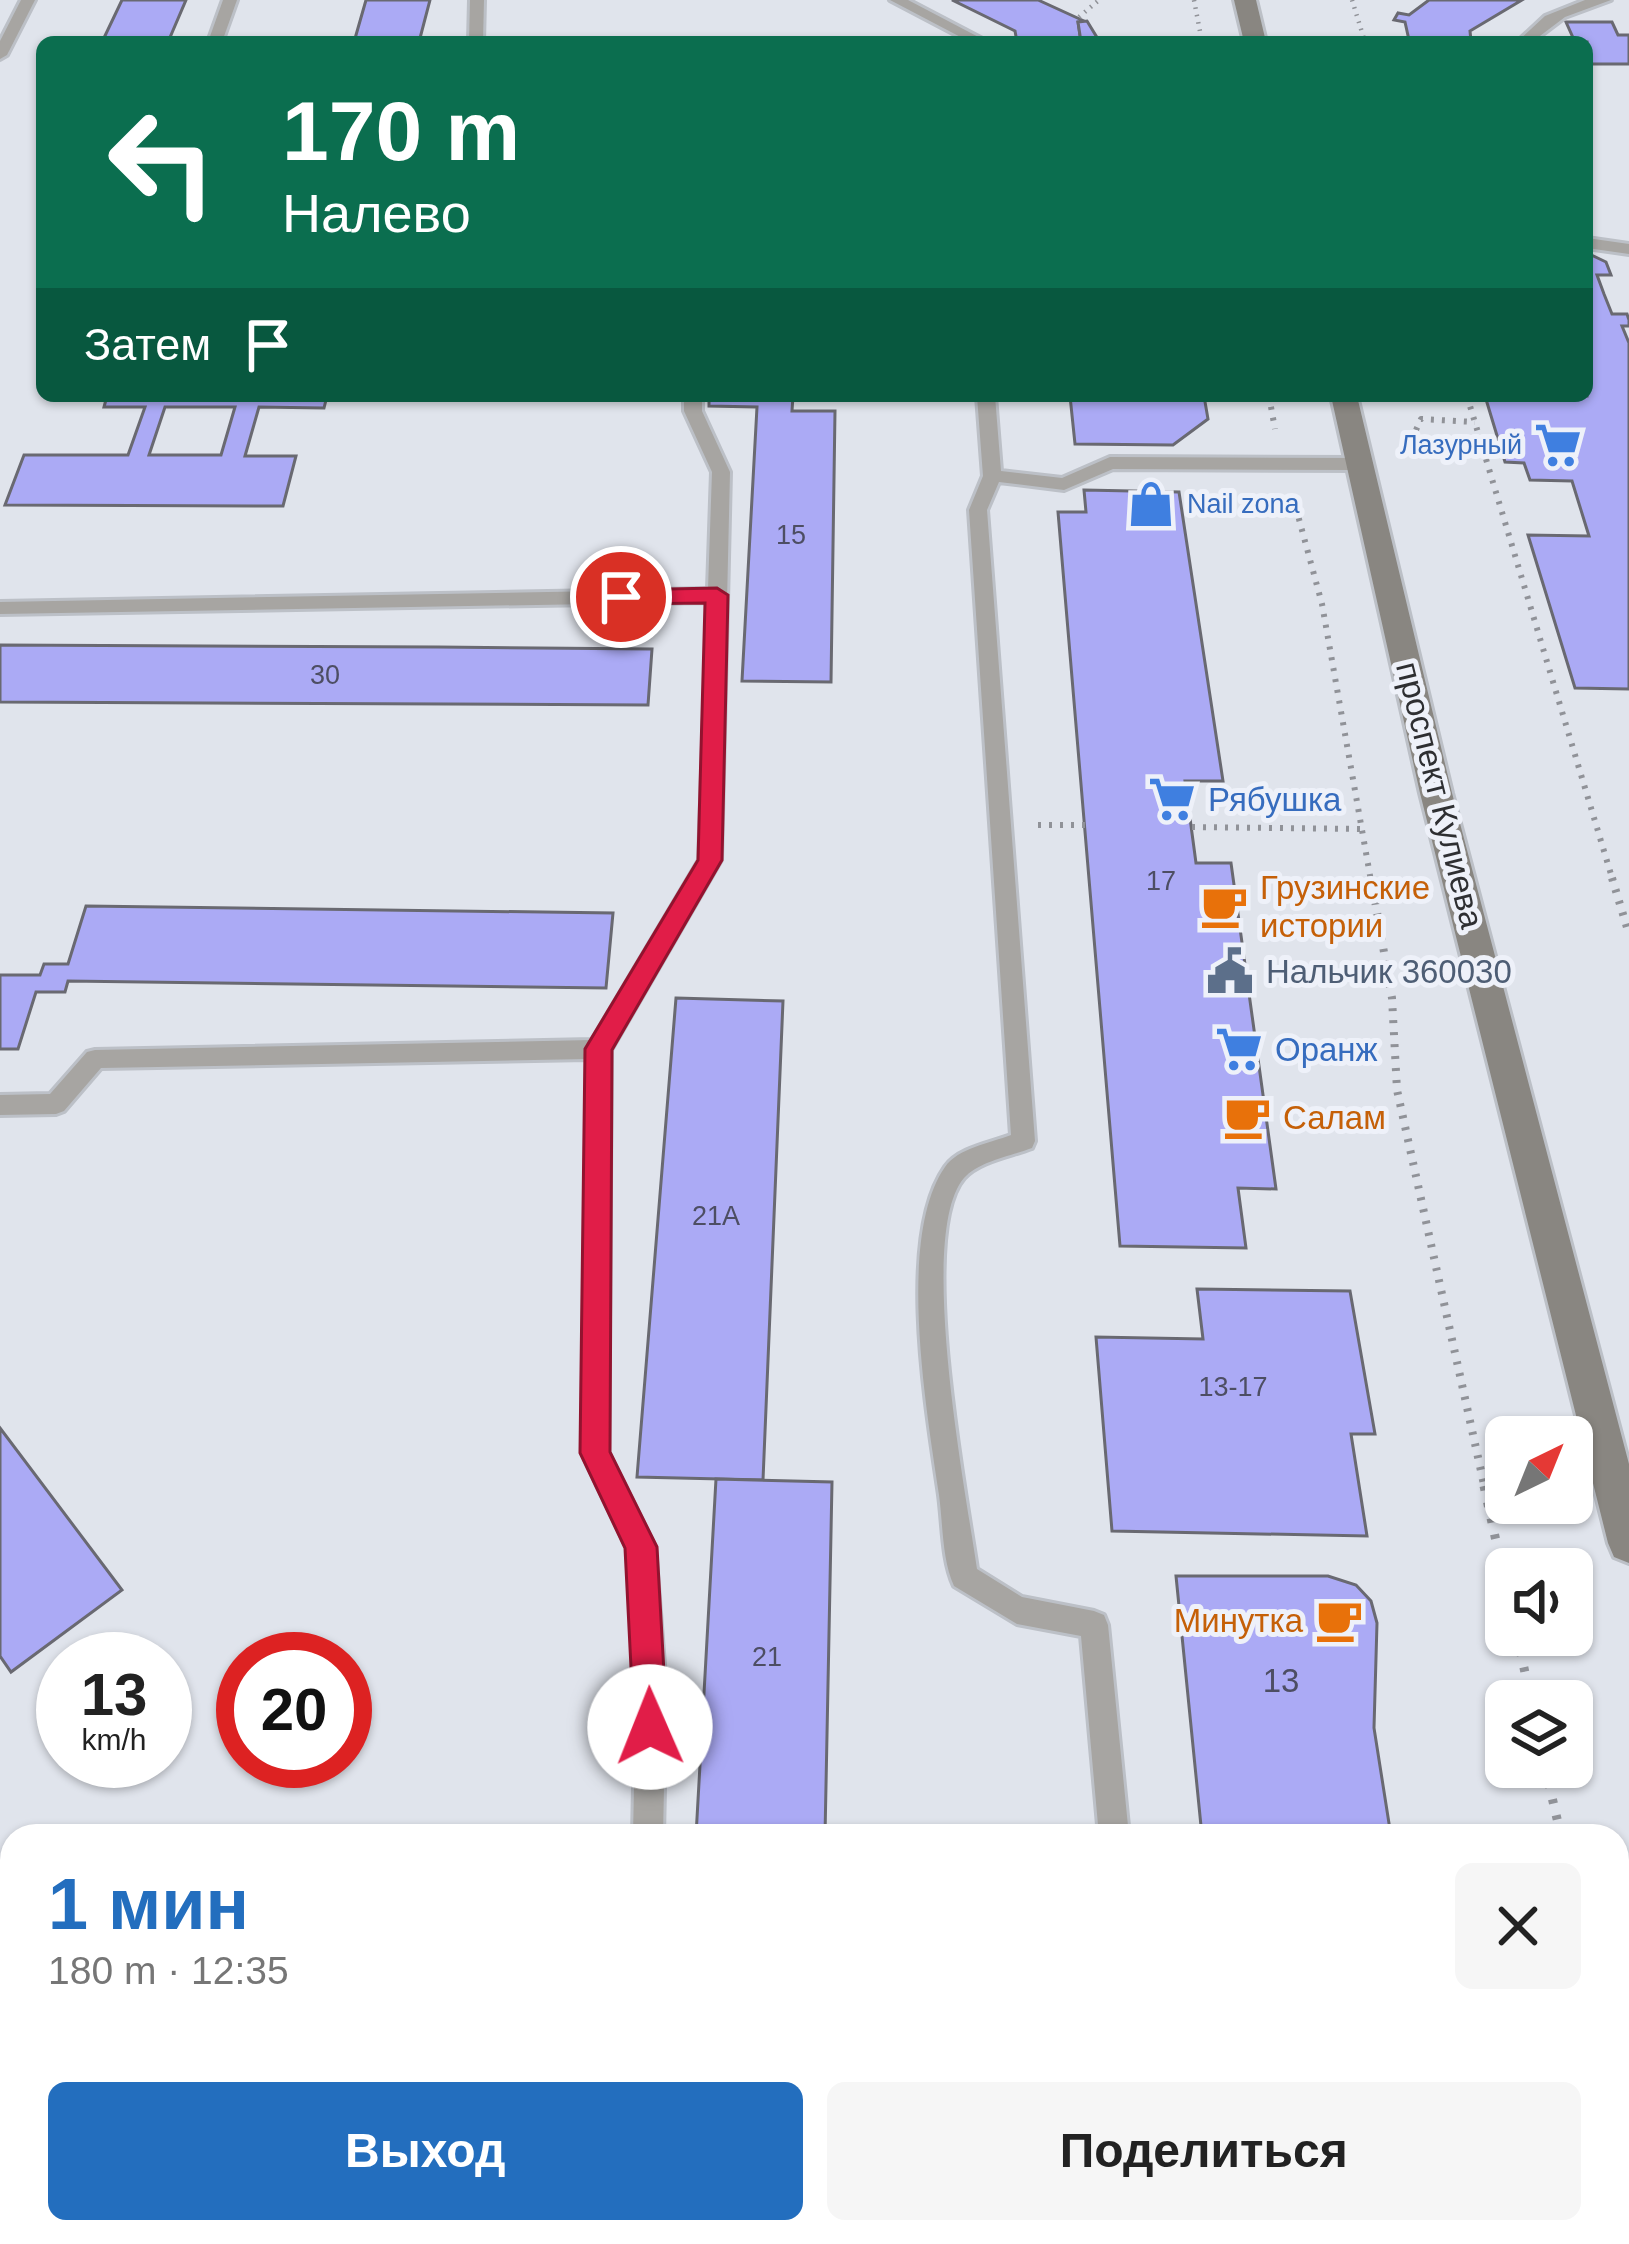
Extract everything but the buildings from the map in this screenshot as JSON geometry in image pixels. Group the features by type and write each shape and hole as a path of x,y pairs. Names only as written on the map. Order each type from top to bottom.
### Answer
{"main road":[{"path":"1245,0 1254,36"},
{"name":"проспект Кулиева","path":"1344,402 1436,793 1629,1543"}],"lane":[{"path":"0,55 28,0"},
{"path":"217,36 230,0"},
{"path":"476,36 477,0"},
{"path":"897,0 969,36"},
{"path":"1528,36 1575,5 1604,0"},
{"path":"1593,243 1629,249"},
{"path":"648,1824 651,1691 641,1547 595,1453 598,1049 710,860 721,472 693,402"},
{"path":"986,402 992,476 978,510 1023,1141 955,1170 932,1212 929,1288 964,1577 1017,1610 1094,1625 1113,1824"},
{"path":"992,476 1064,484 1110,463 1360,464"},
{"path":"0,608 717,595"},
{"path":"0,1105 56,1104 95,1059 598,1049"}],"path":[{"path":"1079,16 1099,0"},
{"path":"1193,0 1201,36"},
{"path":"1352,0 1362,36"},
{"path":"1270,402 1322,604 1392,998 1397,1090 1497,1548"},
{"path":"1469,402 1629,934"},
{"path":"1416,430 1421,419 1475,422"},
{"path":"1275,429 1294,429"},
{"path":"1032,825 1084,824"},
{"path":"1192,827 1362,829"},
{"path":"1550,1788 1558,1824"}],"place":[{"name":"Лазурный","path":"1558,445"},
{"name":"Nail zona","path":"1151,504"},
{"name":"Рябушка","path":"1172,799"},
{"name":"Грузинские истории","path":"1224,906"},
{"name":"Нальчик 360030","path":"1230,971"},
{"name":"Оранж","path":"1239,1049"},
{"name":"Салам","path":"1247,1117"},
{"name":"Минутка","path":"1339,1620"}],"route":[{"path":"621,597 717,595 710,860 598,1049 595,1453 641,1547 650,1727"}]}
